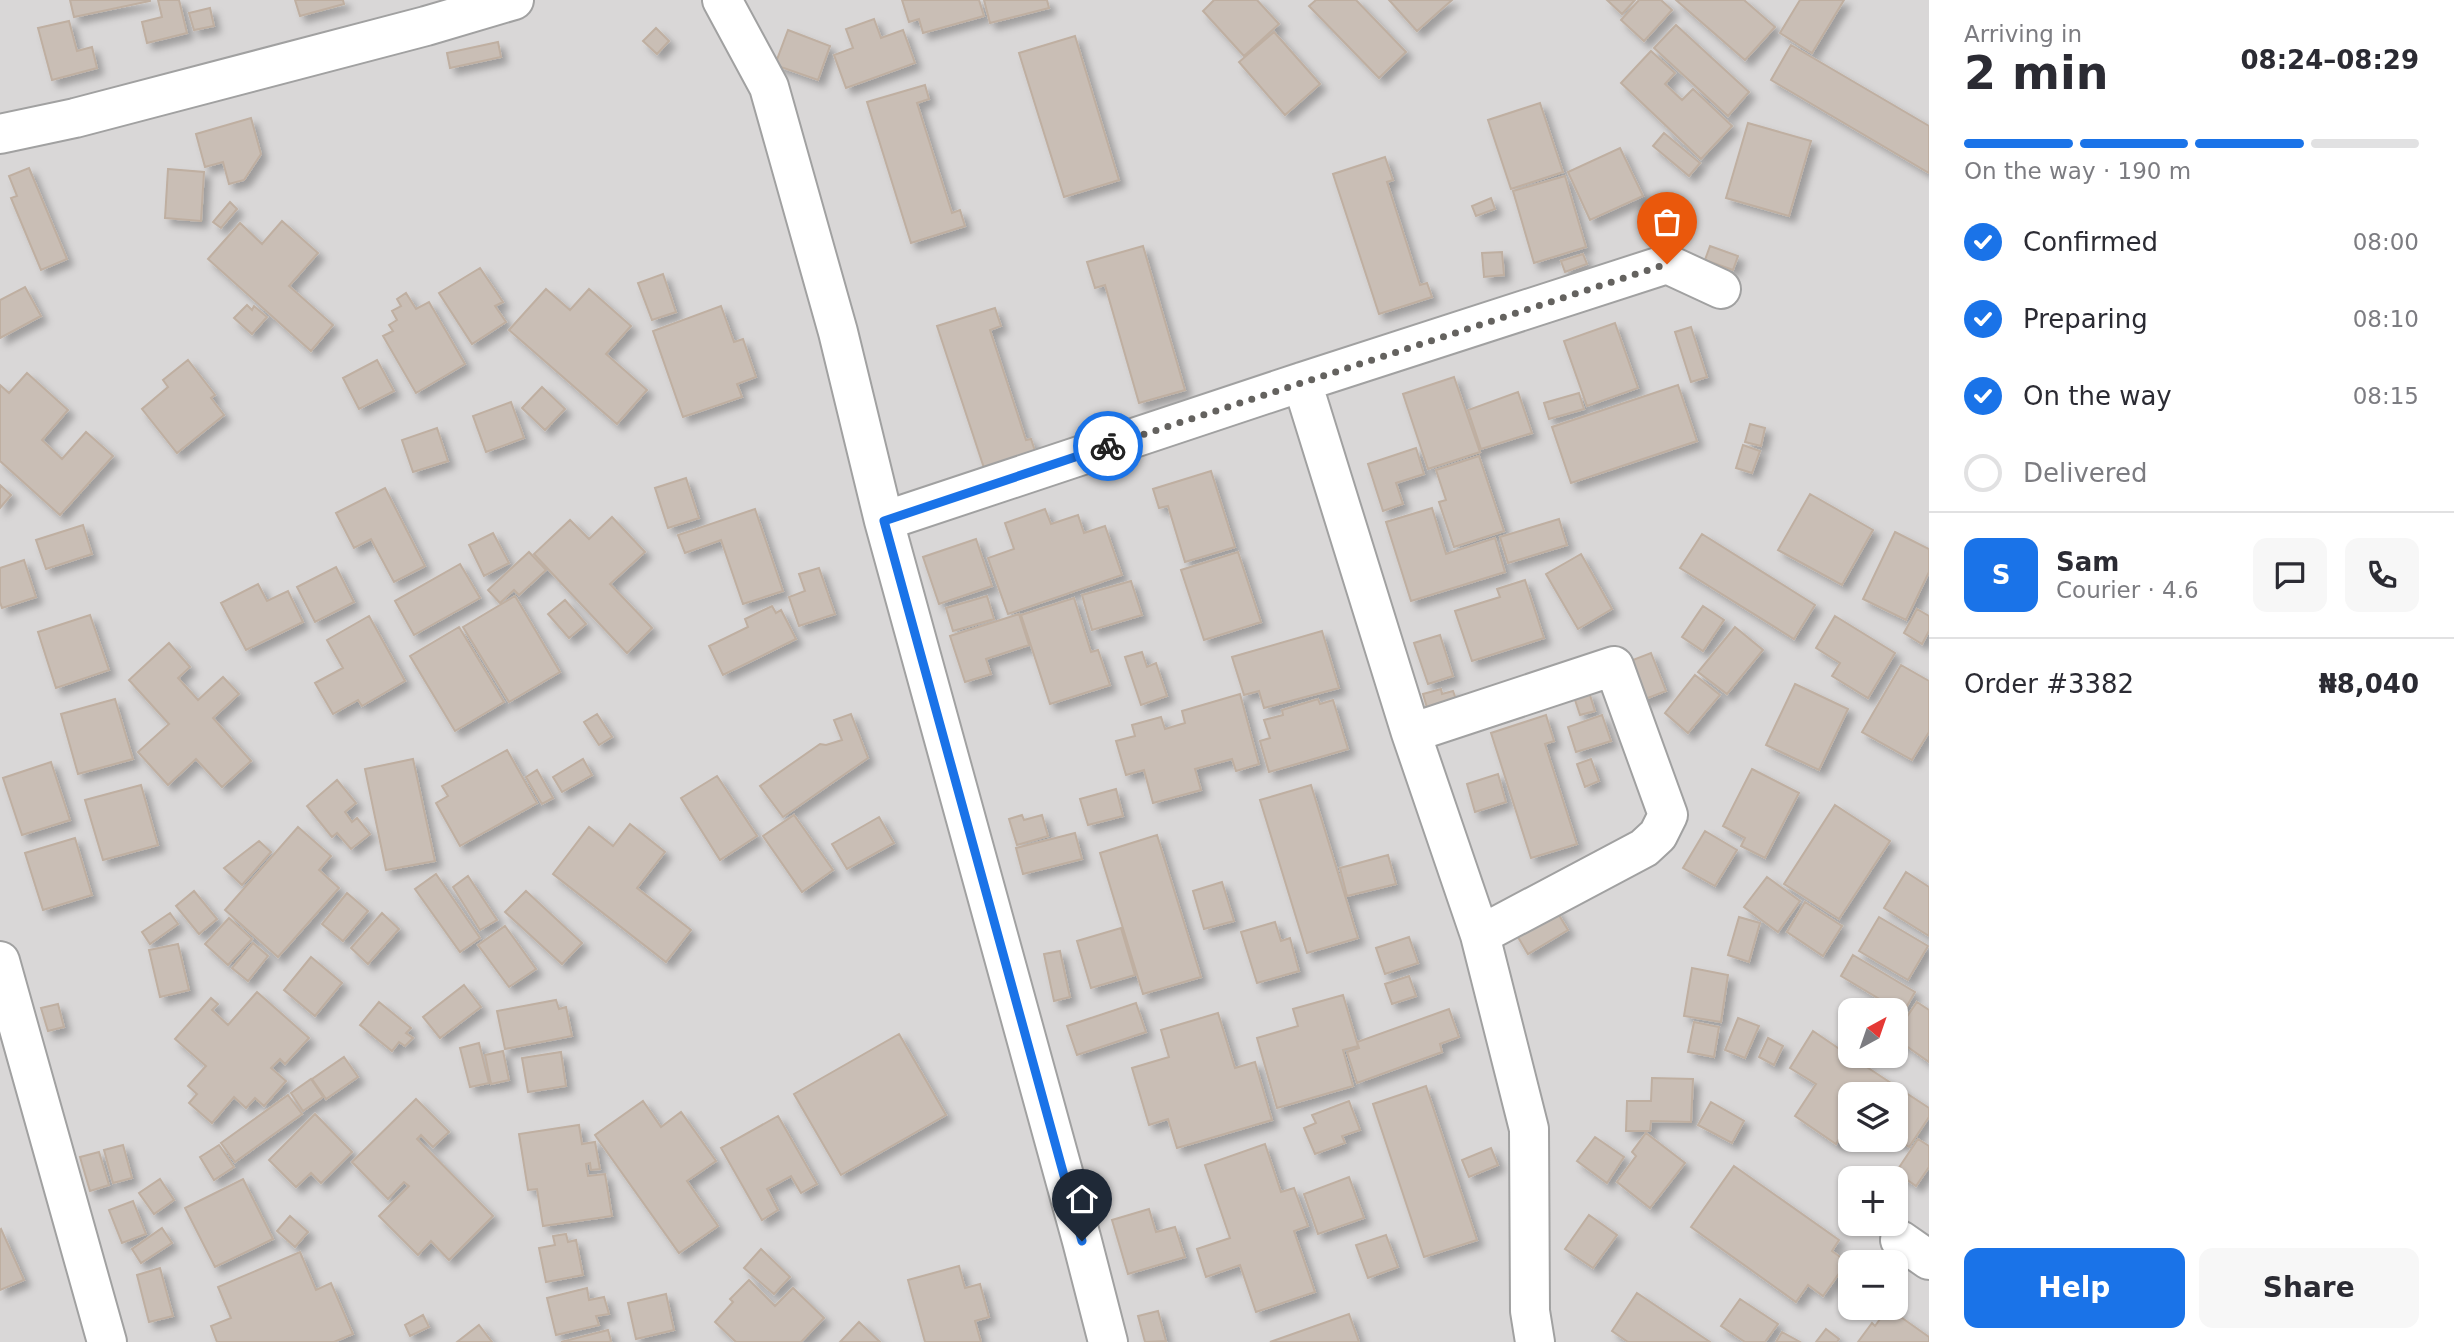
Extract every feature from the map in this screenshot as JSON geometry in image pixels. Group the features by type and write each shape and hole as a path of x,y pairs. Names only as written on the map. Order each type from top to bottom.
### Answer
{"street":[{"path":"0,134 75,118 426,26 514,0"},
{"path":"722,0 769,87 838,332 884,521 1108,1342"},
{"path":"884,521 1667,264 1721,289"},
{"path":"1302,382 1411,733 1480,935 1529,1129 1530,1311 1535,1342"},
{"path":"1411,733 1614,666 1668,815 1658,835 1644,848 1480,935"},
{"path":"0,961 107,1342"}],"shaded area":[{"path":"0,0 1929,0 1929,1342 0,1342"}],"building":[{"path":"70,0 150,0 150,1 74,17"},
{"path":"158,0 179,0 187,33 147,43 142,22 162,17"},
{"path":"295,0 343,0 344,4 300,16"},
{"path":"902,0 979,0 984,16 923,33 919,19 909,22"},
{"path":"984,0 1047,0 1049,8 990,23"},
{"path":"1214,0 1257,0 1279,24 1244,56 1203,11"},
{"path":"1316,0 1356,0 1406,52 1379,78 1309,6"},
{"path":"1389,0 1452,0 1417,31"},
{"path":"1607,0 1635,0 1622,14"},
{"path":"1639,0 1661,0 1672,10 1644,41 1621,20"},
{"path":"1676,0 1744,0 1775,27 1745,60"},
{"path":"1800,0 1844,0 1812,53 1780,33"},
{"path":"210,8 214,26 194,30 189,13"},
{"path":"874,19 881,38 903,30 915,63 846,88 834,55 853,48 846,29"},
{"path":"69,21 77,51 92,47 97,68 52,80 38,28"},
{"path":"1676,25 1749,92 1728,116 1654,48"},
{"path":"656,28 669,41 657,54 643,41"},
{"path":"788,30 830,46 818,80 775,65"},
{"path":"1274,32 1320,84 1285,115 1239,62"},
{"path":"1075,36 1119,180 1064,197 1019,53"},
{"path":"498,42 501,57 450,68 447,53"},
{"path":"1791,45 1929,126 1929,173 1771,80"},
{"path":"1651,51 1675,73 1665,84 1682,100 1693,89 1732,126 1701,159 1621,83"},
{"path":"925,85 929,99 917,103 952,213 960,210 965,226 911,243 867,102"},
{"path":"1540,103 1563,172 1511,189 1488,120"},
{"path":"251,118 261,154 244,180 229,184 223,162 205,167 196,134"},
{"path":"1748,123 1811,141 1789,216 1726,198"},
{"path":"1664,133 1700,163 1689,176 1653,146"},
{"path":"1620,148 1643,196 1590,220 1568,172"},
{"path":"1385,157 1393,180 1387,182 1420,285 1427,283 1432,297 1379,314 1333,174"},
{"path":"29,168 67,259 41,270 11,198 17,196 9,176"},
{"path":"168,169 204,172 201,221 165,218"},
{"path":"1565,176 1586,247 1534,263 1513,191"},
{"path":"1491,198 1495,209 1476,216 1472,206"},
{"path":"230,202 237,209 221,228 213,222"},
{"path":"282,221 318,253 289,286 333,325 311,351 208,259 240,223 262,244"},
{"path":"1143,246 1185,390 1139,403 1105,285 1095,288 1087,262"},
{"path":"1710,246 1738,256 1733,270 1705,260"},
{"path":"1502,252 1504,275 1484,277 1482,253"},
{"path":"1583,254 1587,264 1565,272 1561,261"},
{"path":"480,268 503,302 495,306 506,322 472,344 439,293"},
{"path":"663,274 676,312 652,320 638,283"},
{"path":"25,287 41,316 0,338 0,300"},
{"path":"546,289 570,310 589,289 631,326 606,354 647,390 617,424 509,330"},
{"path":"406,293 416,309 429,302 465,364 416,393 383,336 393,331 389,325 397,320 392,311 401,306 397,299"},
{"path":"247,305 252,310 254,306 267,317 252,334 234,318"},
{"path":"721,306 734,342 743,339 756,377 737,384 742,397 683,417 653,331"},
{"path":"995,308 1001,326 990,330 1026,440 1031,439 1035,451 984,468 937,326"},
{"path":"1615,323 1638,388 1587,406 1564,341"},
{"path":"1691,327 1707,377 1691,382 1675,332"},
{"path":"188,360 215,395 211,398 224,415 177,453 142,409 168,387 163,380"},
{"path":"377,360 394,391 359,409 343,378"},
{"path":"27,373 68,410 42,440 62,459 86,432 113,456 60,515 0,461 0,385 9,393"},
{"path":"1454,377 1480,452 1428,469 1403,394"},
{"path":"1678,385 1697,441 1571,483 1552,427"},
{"path":"542,387 565,409 545,430 522,408"},
{"path":"1518,392 1532,433 1481,449 1468,410"},
{"path":"1579,393 1584,409 1549,419 1544,403"},
{"path":"511,402 524,438 486,452 473,416"},
{"path":"1750,424 1765,428 1761,446 1745,442"},
{"path":"437,428 448,461 413,472 402,440"},
{"path":"1743,445 1760,451 1752,473 1736,468"},
{"path":"1416,448 1424,474 1396,483 1403,504 1383,511 1368,464"},
{"path":"1479,456 1504,531 1454,547 1439,502 1446,500 1436,470"},
{"path":"1211,471 1235,547 1185,562 1168,506 1159,508 1153,489"},
{"path":"686,478 699,518 668,528 655,488"},
{"path":"0,485 11,495 0,508"},
{"path":"385,488 425,566 394,582 371,539 354,548 336,513"},
{"path":"1810,494 1873,530 1842,585 1778,550"},
{"path":"1432,508 1446,554 1495,538 1505,572 1411,601 1386,522"},
{"path":"755,509 783,591 743,604 721,540 685,553 678,535"},
{"path":"1045,509 1051,524 1078,515 1084,533 1105,526 1122,575 1008,614 988,558 1014,549 1005,523"},
{"path":"612,517 645,552 610,584 652,628 627,653 534,554 570,520 589,539"},
{"path":"1559,519 1567,545 1508,563 1500,537"},
{"path":"83,525 92,554 46,569 36,540"},
{"path":"1895,532 1929,549 1929,572 1906,620 1863,599"},
{"path":"493,533 509,563 484,576 469,545"},
{"path":"1702,534 1815,605 1794,639 1680,568"},
{"path":"976,539 992,586 939,604 923,557"},
{"path":"529,552 546,570 519,595 514,590 500,603 488,590"},
{"path":"1238,552 1261,622 1204,640 1181,570"},
{"path":"1581,554 1612,609 1578,629 1546,574"},
{"path":"24,560 36,597 2,608 0,568"},
{"path":"460,564 480,598 414,635 395,601"},
{"path":"336,567 354,602 315,622 297,587"},
{"path":"819,568 835,614 799,626 789,597 805,591 799,574"},
{"path":"1525,580 1544,638 1472,661 1455,611 1500,597 1497,589"},
{"path":"1131,581 1142,615 1092,630 1082,595"},
{"path":"258,584 267,601 288,591 303,622 246,650 221,603"},
{"path":"515,596 560,672 509,702 463,627"},
{"path":"987,596 994,619 953,631 946,608"},
{"path":"1074,598 1091,652 1098,650 1110,685 1050,704 1021,615"},
{"path":"565,600 586,624 569,638 548,614"},
{"path":"772,606 776,613 781,610 796,639 723,675 709,646 748,627 745,619"},
{"path":"1703,606 1724,620 1703,651 1682,637"},
{"path":"1917,609 1929,616 1929,631 1922,644 1904,633"},
{"path":"1019,614 1029,645 986,659 991,674 965,682 950,636"},
{"path":"90,615 109,670 56,688 38,632"},
{"path":"369,616 405,681 362,706 358,700 333,714 315,683 343,668 327,640"},
{"path":"1835,616 1895,653 1868,698 1832,676 1840,663 1816,648"},
{"path":"459,627 504,702 455,731 410,656"},
{"path":"1735,627 1763,650 1727,694 1698,672"},
{"path":"1322,631 1339,688 1264,708 1259,691 1244,695 1232,657"},
{"path":"1440,635 1453,676 1428,684 1414,643"},
{"path":"169,643 190,667 178,678 198,700 223,677 239,694 213,718 251,761 222,787 196,759 168,785 138,752 169,724 129,680"},
{"path":"1142,652 1147,667 1156,663 1167,696 1141,705 1125,657"},
{"path":"1651,653 1666,691 1640,701 1625,663"},
{"path":"1901,665 1929,681 1929,732 1912,760 1862,732"},
{"path":"1695,675 1720,695 1688,733 1665,713"},
{"path":"1795,684 1848,709 1819,770 1766,745"},
{"path":"1441,689 1442,694 1453,691 1457,702 1428,711 1423,694"},
{"path":"1589,692 1595,711 1580,715 1574,697"},
{"path":"1240,694 1259,764 1236,771 1232,759 1195,769 1201,790 1153,803 1144,770 1126,775 1116,741 1135,736 1132,725 1161,717 1165,729 1185,723 1182,711"},
{"path":"115,699 133,759 78,774 61,714"},
{"path":"1318,699 1320,704 1333,700 1348,749 1269,772 1260,741 1270,738 1264,720 1283,715 1282,710"},
{"path":"597,714 612,737 599,745 584,722"},
{"path":"851,714 868,758 783,817 760,786 820,744 842,740 834,720"},
{"path":"1546,715 1554,741 1545,744 1577,844 1531,858 1491,733"},
{"path":"1602,715 1611,741 1576,752 1568,727"},
{"path":"507,750 537,803 460,846 436,803 448,796 442,786"},
{"path":"413,759 435,861 386,870 365,769"},
{"path":"583,759 592,775 562,792 553,777"},
{"path":"1591,759 1599,781 1585,787 1577,764"},
{"path":"51,762 70,820 22,835 3,778"},
{"path":"1752,769 1799,793 1765,858 1741,846 1745,838 1723,826"},
{"path":"537,770 553,798 542,804 526,777"},
{"path":"1498,774 1506,802 1475,812 1467,784"},
{"path":"717,776 757,836 720,860 681,798"},
{"path":"337,780 356,803 345,812 352,822 357,818 370,834 351,849 337,833 332,837 307,806"},
{"path":"141,785 158,845 103,860 85,800"},
{"path":"1311,785 1358,938 1307,953 1260,800"},
{"path":"1116,789 1123,816 1088,825 1080,799"},
{"path":"1835,805 1890,841 1839,919 1784,884"},
{"path":"794,815 833,870 802,892 763,836"},
{"path":"1022,815 1024,820 1042,815 1048,836 1017,845 1009,819"},
{"path":"879,817 894,843 847,869 832,844"},
{"path":"630,824 665,852 637,888 691,930 666,962 553,874 589,827 613,846"},
{"path":"298,827 331,856 319,870 339,888 278,957 225,910"},
{"path":"1705,831 1737,850 1715,886 1683,868"},
{"path":"1075,833 1082,859 1023,874 1016,848"},
{"path":"1157,835 1201,977 1143,994 1100,853"},
{"path":"75,838 92,895 43,910 25,853"},
{"path":"259,841 271,852 242,885 224,868"},
{"path":"1388,855 1396,884 1347,896 1340,868"},
{"path":"1906,872 1929,887 1929,936 1884,908"},
{"path":"436,874 480,938 460,952 415,889"},
{"path":"468,876 497,920 480,930 453,887"},
{"path":"1767,877 1800,901 1778,932 1744,907"},
{"path":"1222,882 1234,921 1204,929 1193,891"},
{"path":"194,891 217,919 199,934 176,906"},
{"path":"526,891 582,943 562,964 505,912"},
{"path":"347,893 368,911 343,941 322,924"},
{"path":"1805,902 1842,926 1823,956 1787,932"},
{"path":"1554,907 1568,930 1528,954 1515,932"},
{"path":"170,913 178,924 150,944 142,932"},
{"path":"382,913 399,929 368,964 351,948"},
{"path":"1739,917 1760,923 1749,962 1728,955"},
{"path":"1879,917 1928,946 1908,980 1859,951"},
{"path":"229,918 252,939 228,965 205,944"},
{"path":"1275,922 1281,941 1290,938 1299,971 1257,983 1241,932"},
{"path":"505,926 536,969 509,987 478,945"},
{"path":"1121,928 1135,975 1091,988 1077,941"},
{"path":"1409,937 1418,963 1385,974 1376,948"},
{"path":"253,943 268,956 248,981 232,968"},
{"path":"178,944 189,990 160,997 149,950"},
{"path":"1060,951 1070,997 1054,1001 1044,954"},
{"path":"1853,955 1915,992 1908,1004 1908,998 1878,998 1841,976"},
{"path":"311,957 342,983 315,1016 284,990"},
{"path":"1692,968 1728,975 1721,1022 1684,1016"},
{"path":"1409,976 1416,996 1392,1004 1385,984"},
{"path":"464,985 481,1007 440,1038 423,1017"},
{"path":"257,992 309,1038 285,1064 280,1059 271,1068 286,1081 264,1106 255,1098 246,1108 234,1097 212,1123 189,1103 197,1094 188,1086 206,1066 175,1039 211,998 218,1004 212,1010 228,1025"},
{"path":"1343,995 1358,1046 1343,1050 1353,1086 1277,1108 1257,1038 1298,1026 1293,1009"},
{"path":"556,1000 559,1009 566,1007 572,1036 505,1049 497,1011"},
{"path":"379,1002 411,1028 406,1033 413,1038 405,1046 399,1042 392,1051 360,1025"},
{"path":"1917,1002 1929,1010 1929,1062 1908,1047 1908,1015"},
{"path":"1136,1003 1146,1032 1077,1055 1067,1026"},
{"path":"58,1004 64,1027 48,1031 41,1008"},
{"path":"1449,1009 1459,1037 1440,1044 1442,1052 1357,1083 1347,1052 1359,1048 1357,1042"},
{"path":"1218,1013 1235,1068 1255,1062 1272,1120 1177,1148 1168,1119 1149,1125 1132,1068 1169,1057 1161,1030"},
{"path":"1738,1018 1759,1026 1745,1058 1725,1050"},
{"path":"1694,1022 1719,1027 1714,1057 1688,1052"},
{"path":"1813,1031 1838,1048 1838,1068 1868,1068 1889,1082 1838,1082 1836,1144 1795,1116 1816,1084 1790,1068"},
{"path":"899,1034 946,1115 841,1175 794,1094"},
{"path":"1768,1038 1783,1046 1774,1065 1759,1057"},
{"path":"479,1043 489,1083 470,1087 460,1048"},
{"path":"503,1051 509,1080 491,1084 485,1055"},
{"path":"561,1052 566,1086 528,1092 522,1058"},
{"path":"344,1057 358,1077 326,1099 312,1079"},
{"path":"1652,1078 1693,1079 1691,1122 1651,1121 1650,1131 1626,1131 1627,1101 1651,1101"},
{"path":"311,1079 323,1097 303,1111 291,1093"},
{"path":"1426,1086 1477,1240 1424,1257 1373,1104"},
{"path":"1908,1094 1929,1108 1929,1117 1909,1147"},
{"path":"288,1095 302,1114 235,1162 221,1143"},
{"path":"416,1099 449,1132 433,1147 421,1135 417,1139 493,1216 449,1260 431,1241 418,1255 379,1216 409,1186 404,1182 388,1199 352,1162"},
{"path":"643,1101 661,1127 681,1112 716,1161 687,1181 718,1226 679,1253 595,1135"},
{"path":"1349,1101 1360,1130 1342,1136 1345,1143 1315,1154 1304,1128 1316,1123 1312,1115"},
{"path":"1711,1102 1744,1121 1732,1143 1698,1125"},
{"path":"315,1114 352,1152 321,1183 311,1173 296,1187 269,1160"},
{"path":"778,1116 817,1184 801,1193 791,1176 767,1189 778,1210 762,1220 721,1148"},
{"path":"579,1125 582,1144 595,1142 600,1169 591,1170 590,1163 586,1164 588,1176 605,1174 612,1216 543,1226 537,1189 528,1190 519,1134"},
{"path":"1646,1133 1685,1163 1650,1208 1617,1182 1636,1156 1632,1152"},
{"path":"1595,1137 1624,1157 1607,1183 1577,1161"},
{"path":"1918,1139 1929,1146 1929,1167 1916,1186 1908,1180 1908,1166 1900,1166"},
{"path":"1265,1144 1281,1192 1294,1188 1308,1226 1294,1231 1315,1292 1256,1312 1240,1265 1206,1277 1197,1249 1230,1238 1205,1165"},
{"path":"123,1145 132,1178 113,1183 104,1150"},
{"path":"219,1145 234,1167 214,1180 200,1157"},
{"path":"1491,1148 1498,1165 1469,1177 1462,1160"},
{"path":"99,1152 109,1185 90,1191 80,1157"},
{"path":"1734,1166 1839,1240 1832,1251 1838,1255 1838,1275 1823,1296 1808,1285 1796,1302 1691,1227"},
{"path":"1349,1177 1364,1218 1318,1234 1304,1194"},
{"path":"160,1179 174,1200 154,1214 139,1193"},
{"path":"243,1179 273,1239 215,1267 185,1208"},
{"path":"133,1201 146,1234 122,1243 109,1210"},
{"path":"1149,1209 1156,1232 1175,1227 1185,1257 1128,1274 1112,1220"},
{"path":"1589,1215 1617,1235 1593,1268 1565,1249"},
{"path":"290,1216 308,1232 295,1247 277,1231"},
{"path":"162,1228 172,1243 141,1263 132,1249"},
{"path":"0,1230 24,1280 0,1290"},
{"path":"566,1234 568,1242 576,1240 583,1275 546,1282 539,1248 555,1245 553,1236"},
{"path":"1386,1235 1398,1267 1368,1278 1356,1245"},
{"path":"761,1249 790,1277 774,1294 744,1268"},
{"path":"300,1252 316,1290 331,1283 353,1334 334,1342 217,1342 211,1326 231,1318 218,1287"},
{"path":"959,1266 965,1288 980,1284 989,1317 975,1321 981,1342 925,1342 908,1280"},
{"path":"160,1268 173,1316 149,1322 137,1275"},
{"path":"749,1280 775,1306 793,1288 824,1318 801,1342 736,1342 715,1322 733,1302 730,1299"},
{"path":"587,1288 589,1300 604,1297 609,1314 596,1316 599,1325 556,1335 547,1298"},
{"path":"1637,1293 1710,1342 1628,1342 1612,1331"},
{"path":"666,1294 674,1330 636,1339 628,1303"},
{"path":"1740,1299 1778,1324 1765,1342 1745,1342 1721,1326"},
{"path":"1158,1311 1166,1341 1145,1342 1138,1316"},
{"path":"1349,1314 1359,1342 1270,1342"},
{"path":"423,1315 429,1327 410,1336 405,1325"},
{"path":"1879,1320 1905,1320 1929,1337 1929,1342 1858,1342 1872,1323 1875,1326"},
{"path":"859,1322 880,1342 840,1342"},
{"path":"479,1325 492,1342 457,1342"},
{"path":"1826,1329 1839,1339 1837,1342 1816,1342"},
{"path":"608,1330 609,1342 561,1342"},
{"path":"1782,1332 1800,1342 1776,1342"}],"way so far":[{"path":"1108,446 1667,264"}],"route":[{"path":"1082,1241 884,521 1108,446"}]}
